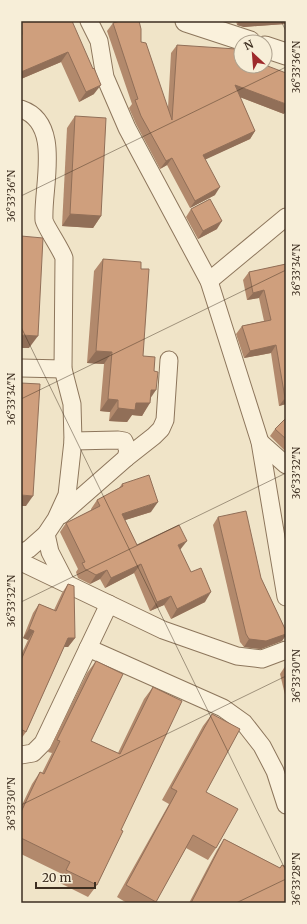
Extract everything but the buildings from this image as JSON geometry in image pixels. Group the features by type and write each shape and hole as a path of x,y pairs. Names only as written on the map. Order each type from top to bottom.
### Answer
{"street":[{"path":"89,21 99,41 104,77 127,128 209,280 260,442 286,597"},
{"path":"186,21 233,36"},
{"path":"273,50 286,54"},
{"path":"21,109 31,112 43,128 48,151 44,222 60,247 64,258 63,369 72,404 73,441 67,495 56,519 46,534 23,552 66,583 163,630 237,656 262,659 286,650"},
{"path":"209,280 286,217"},
{"path":"56,519 161,429 165,420 169,360"},
{"path":"21,368 63,369"},
{"path":"73,441 124,441 128,450 126,458"},
{"path":"260,442 286,465"},
{"path":"46,534 50,552 66,583"},
{"path":"21,755 33,753 43,743 109,604"},
{"path":"88,648 223,708 244,723 262,746 275,771 286,805"}]}
